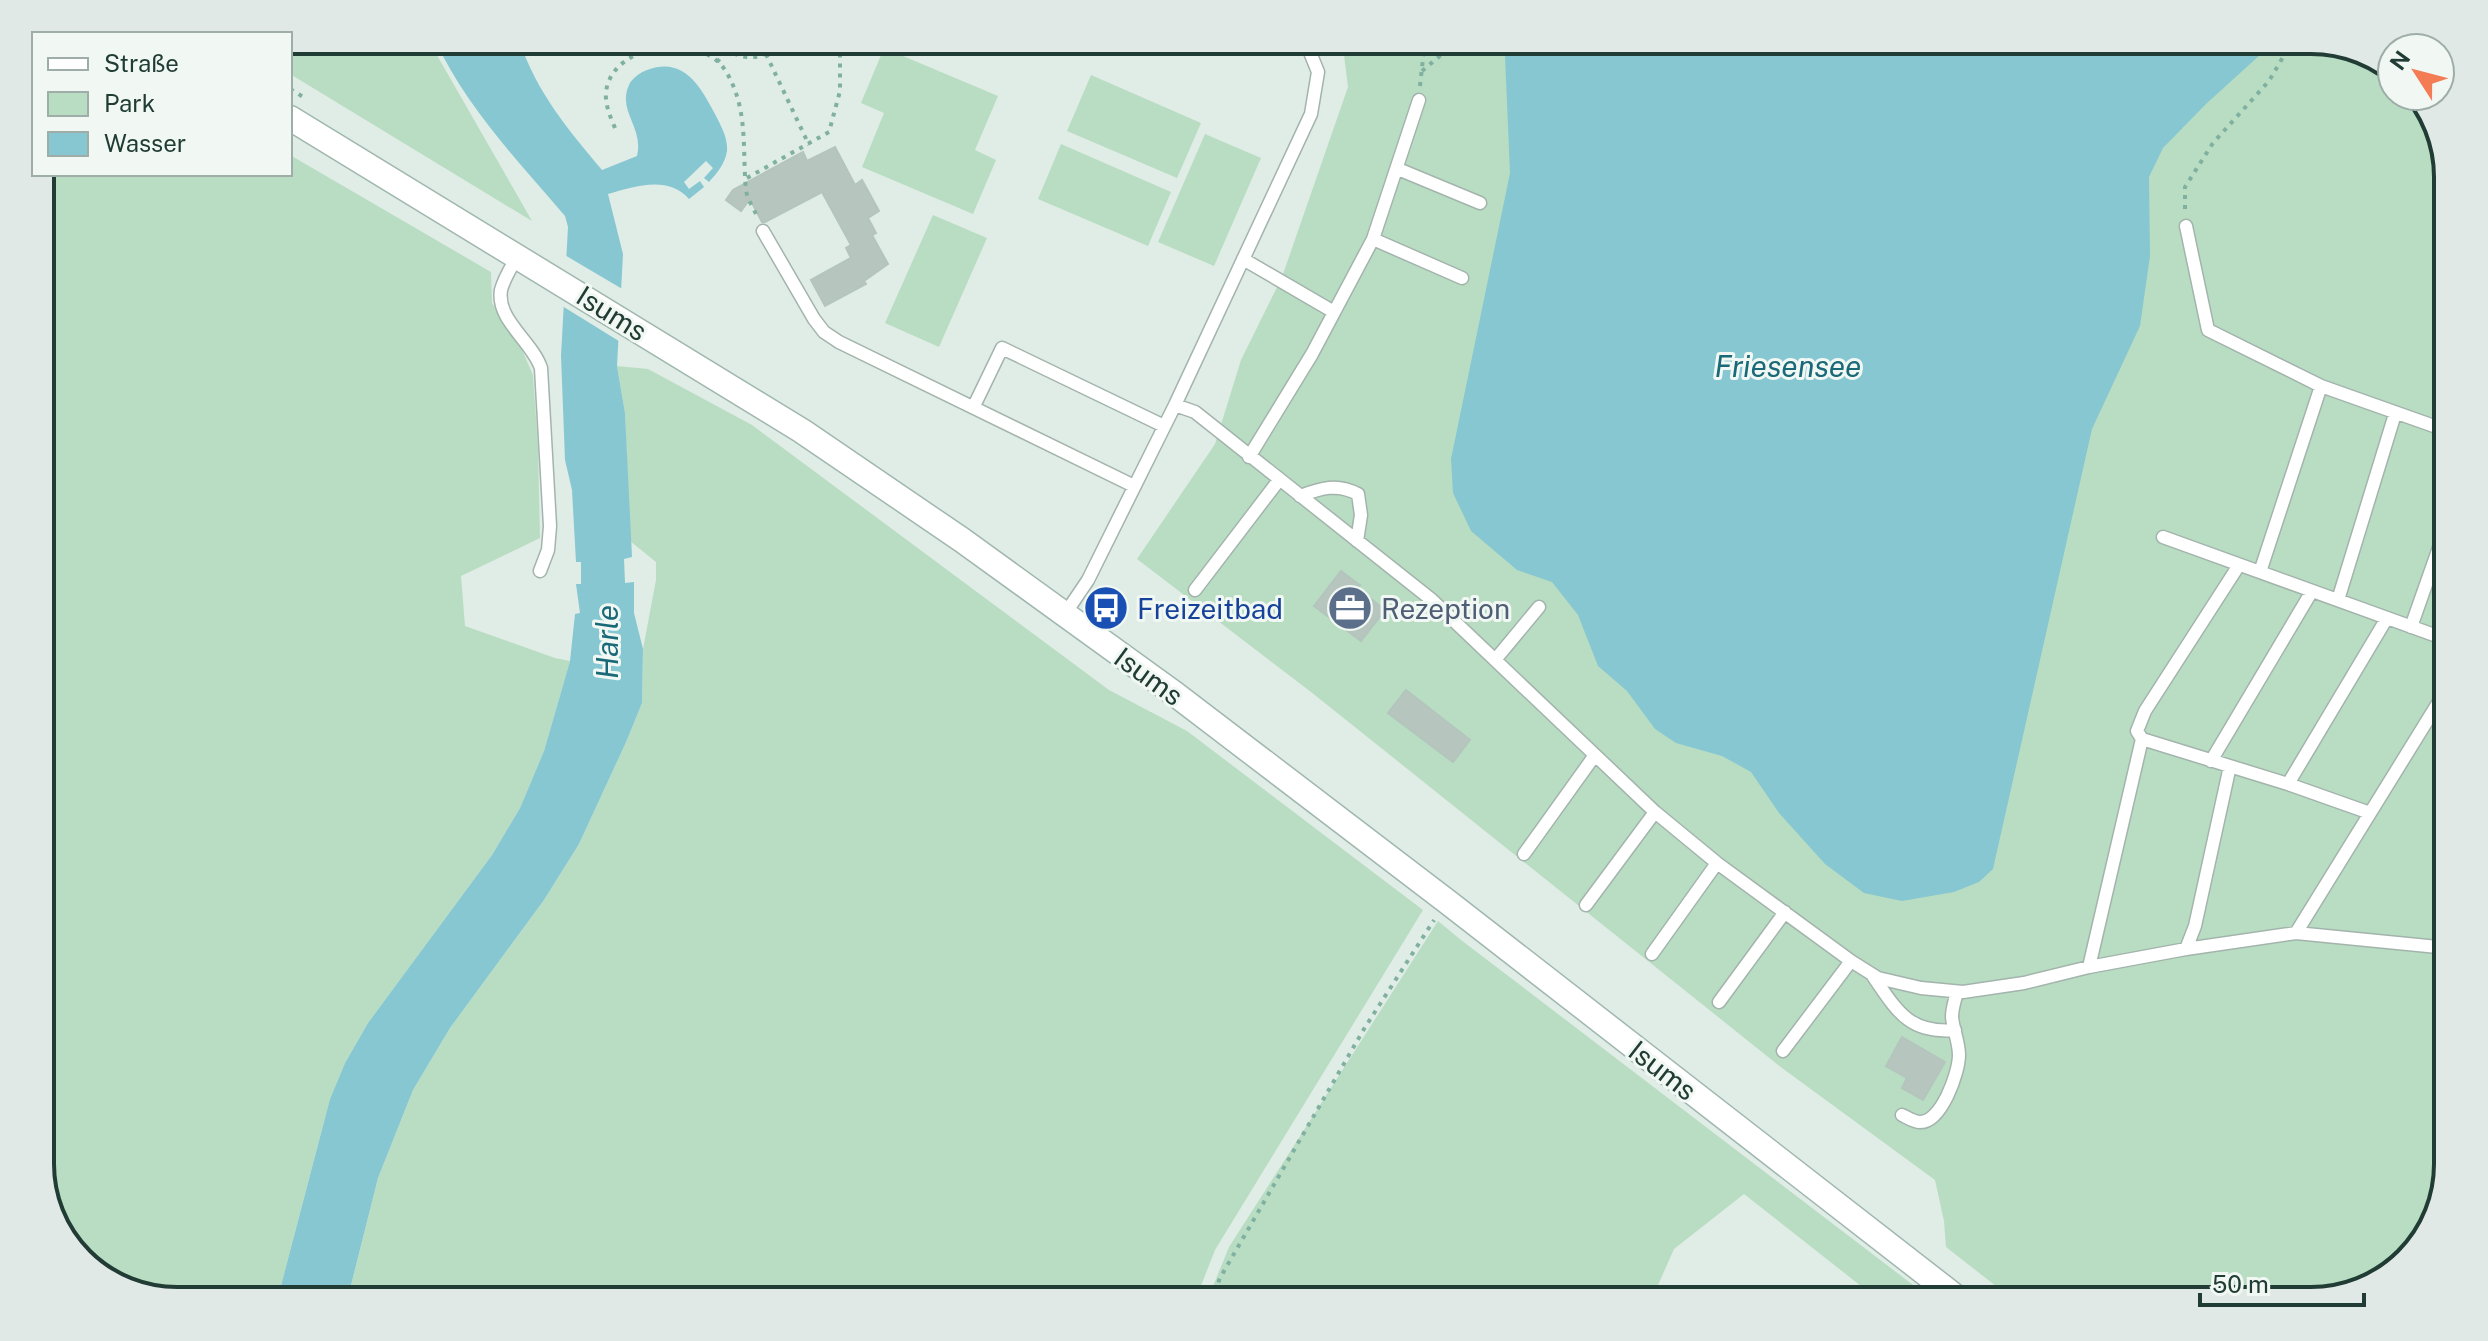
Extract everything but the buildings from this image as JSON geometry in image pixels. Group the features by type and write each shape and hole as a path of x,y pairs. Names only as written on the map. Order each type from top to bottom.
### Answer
{"main road":[{"name":"Isums","path":"292,119 635,327 892,491 1065,614 1449,903 1943,1287"}],"lane":[{"path":"1065,614 1088,580 1175,405 1311,114 1318,72 1311,54"},
{"path":"1249,457 1312,354 1373,239 1419,100"},
{"path":"1398,169 1480,203"},
{"path":"2186,226 2208,330 2321,386 2434,427"},
{"path":"763,231 824,332 1134,486"},
{"path":"1373,239 1462,278"},
{"path":"1243,259 1334,312"},
{"path":"528,261 501,293 502,307 537,356 541,368 550,526 548,550 540,571"},
{"path":"974,406 1002,348 1164,426"},
{"path":"2260,572 2321,386"},
{"path":"1175,405 1195,412 1432,600 1655,812 1717,863 1878,978 1957,992 2024,983 2186,949 2296,933 2434,947"},
{"path":"2338,600 2395,414"},
{"path":"1195,590 1279,480"},
{"path":"1300,496 1322,488 1343,486 1358,494 1361,515 1357,541"},
{"path":"2163,537 2434,635"},
{"path":"2411,627 2434,562"},
{"path":"2239,565 2145,711 2137,731 2142,739 2370,813"},
{"path":"2211,761 2312,591"},
{"path":"1495,660 1539,607"},
{"path":"2288,784 2387,618"},
{"path":"2296,933 2434,710"},
{"path":"2089,967 2142,739"},
{"path":"1524,854 1595,755"},
{"path":"2186,949 2195,926 2230,766"},
{"path":"1586,905 1655,812"},
{"path":"1652,954 1717,863"},
{"path":"1719,1002 1785,912"},
{"path":"1783,1051 1851,961"},
{"path":"1871,974 1910,1022 1926,1030 1955,1030"},
{"path":"1902,1115 1917,1123 1930,1121 1939,1111 1957,1071 1960,1055 1952,1018 1957,992"}],"path":[{"path":"615,128 606,91 619,66 638,54"},
{"path":"700,54 724,69 736,95 744,126 746,193 763,231"},
{"path":"717,62 724,54"},
{"path":"734,54 742,58 758,58 766,54 809,145"},
{"path":"747,178 822,138 833,124 840,91 840,54"},
{"path":"1419,100 1424,54"},
{"path":"1422,71 1442,54"},
{"path":"2186,226 2185,187 2213,143 2269,81 2285,54"},
{"path":"1216,1287 1364,1029 1436,916 1449,903"}],"green space":[{"path":"292,54 436,54 532,221 292,75"},
{"path":"881,54 898,54 998,96 975,150 996,160 973,214 862,167 884,113 861,103"},
{"path":"1344,54 2311,54 2335,56 2376,73 2376,112 2415,112 2427,138 2434,169 2434,1164 2427,1203 2403,1245 2386,1262 2358,1278 2327,1286 1997,1287 1946,1247 1935,1180 1782,1068 1311,692 1137,559 1215,444 1241,360 1282,277 1348,87"},
{"path":"1091,75 1201,123 1177,178 1067,131"},
{"path":"1205,134 1261,158 1214,266 1158,242"},
{"path":"1061,144 1171,192 1148,246 1038,199"},
{"path":"292,156 491,272 492,303 519,343 533,375 540,538 461,576 465,626 570,661 544,751 520,808 492,855 368,1023 345,1063 330,1099 281,1287 177,1287 145,1283 123,1274 96,1256 67,1218 56,1188 54,1172 54,176 292,176"},
{"path":"933,215 987,238 939,347 885,323"},
{"path":"617,366 648,369 752,425 1109,690 1187,731 1423,910 1215,1250 1200,1287 351,1287 378,1178 413,1090 450,1028 544,900 579,844 642,703 643,649 656,580 656,562 630,541 625,413"},
{"path":"1438,921 1916,1287 1862,1287 1744,1194 1674,1249 1657,1287 1213,1287 1229,1247"}],"water":[{"name":"Harle","path":"442,54 524,54 544,93 602,170 637,156 637,136 626,103 630,83 647,70 672,67 682,71 698,85 722,128 727,151 723,164 709,182 704,178 713,168 706,161 684,182 689,189 700,181 704,187 689,199 672,187 651,184 608,194 623,254 617,366 625,413 632,557 624,559 625,583 634,582 634,613 643,649 642,703 579,844 544,900 450,1028 413,1090 378,1178 351,1287 281,1287 330,1099 345,1063 368,1023 492,855 520,808 544,751 570,661 575,614 580,613 576,584 581,584 581,562 576,562 572,490 565,460 561,356 568,227 565,216 477,111"},
{"name":"Friesensee","path":"2261,54 2163,148 2149,177 2150,256 2140,326 2092,429 1993,869 1979,882 1954,892 1902,901 1864,893 1825,864 1779,813 1751,772 1722,756 1676,743 1655,729 1627,691 1598,666 1578,615 1552,582 1517,570 1471,531 1453,493 1451,459 1510,173 1505,56"}],"pier":[{"path":"563,254 624,290 622,343 559,304"}],"place":[{"name":"Freizeitbad","path":"1106,608"},
{"name":"Rezeption","path":"1350,608"}]}
